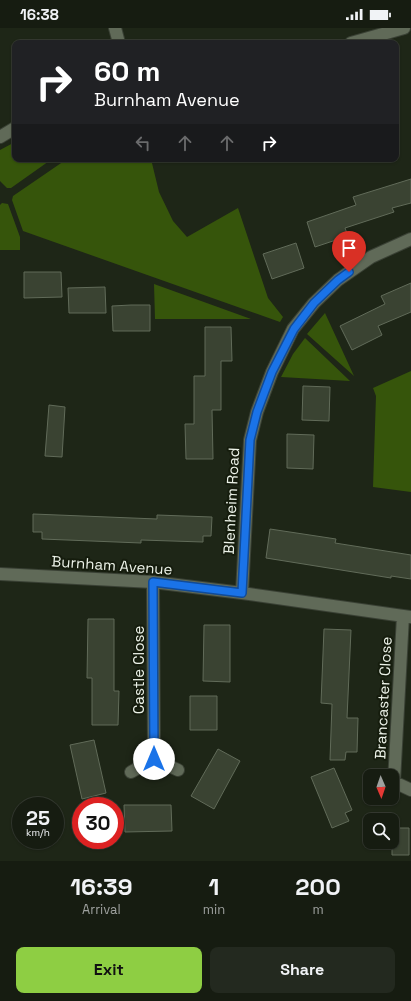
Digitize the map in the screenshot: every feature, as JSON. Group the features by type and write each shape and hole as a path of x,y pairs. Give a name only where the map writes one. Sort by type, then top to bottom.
{"street":[{"path":"115,28 117,40"},
{"path":"362,40 404,28"},
{"path":"0,136 12,130"},
{"name":"Blenheim Road","path":"242,593 250,440 257,412 272,372 294,329 314,303 338,280 371,257 411,239"},
{"name":"Burnham Avenue","path":"0,574 153,582 407,616"},
{"name":"Castle Close","path":"153,582 154,759"},
{"name":"Brancaster Close","path":"394,769 407,616"},
{"path":"132,772 154,759 178,770"},
{"name":"Brancaster Close","path":"399,785 411,790"}],"green space":[{"path":"12,144 12,162 48,162 11,188 7,188 0,181 0,150"},
{"path":"63,162 152,162 159,192 173,221 187,237 238,208 268,298 283,317 280,322 23,231 12,200 13,196"},
{"path":"2,203 8,204 20,237 20,250 0,250 0,205"},
{"path":"154,284 251,319 155,319"},
{"path":"325,313 354,376 307,334"},
{"path":"305,338 350,381 281,377 293,354"},
{"path":"411,371 411,492 373,487 376,396 373,388"}],"building":[{"path":"411,179 411,203 392,208 394,212 345,228 348,236 315,247 307,222 356,205 353,197"},
{"path":"296,243 304,268 272,279 263,254"},
{"path":"24,272 61,272 62,297 24,298"},
{"path":"411,283 411,312 378,326 382,335 352,350 340,326 385,304 381,296"},
{"path":"105,287 106,313 69,313 68,288"},
{"path":"150,305 150,331 113,331 112,306"},
{"path":"205,327 231,327 232,361 221,361 221,410 212,410 213,459 186,459 185,424 194,424 194,376 205,376"},
{"path":"303,386 330,387 329,421 302,420"},
{"path":"49,405 65,407 62,457 45,456"},
{"path":"287,434 314,435 313,469 287,468"},
{"path":"33,514 157,519 157,515 212,517 211,536 203,536 203,542 141,540 141,543 42,539 42,532 33,532"},
{"path":"270,529 336,539 335,543 411,555 411,579 391,576 391,578 266,558"},
{"path":"88,619 114,619 114,691 119,691 118,725 92,725 92,678 87,678"},
{"path":"204,625 230,625 230,682 203,681"},
{"path":"324,629 351,630 347,718 358,718 357,752 346,752 345,760 330,760 332,704 321,703"},
{"path":"190,696 217,696 217,730 190,730"},
{"path":"94,740 106,793 90,797 82,797 70,745"},
{"path":"218,749 240,761 214,809 191,796"},
{"path":"334,768 352,810 345,813 349,821 332,828 311,777"},
{"path":"124,805 171,805 172,831 125,832"},
{"path":"399,828 409,828 409,855 392,855 392,849 399,849"}],"route":[{"path":"154,759 153,582 242,593 250,440 257,412 272,372 294,329 314,303 338,280 349,272"}]}
